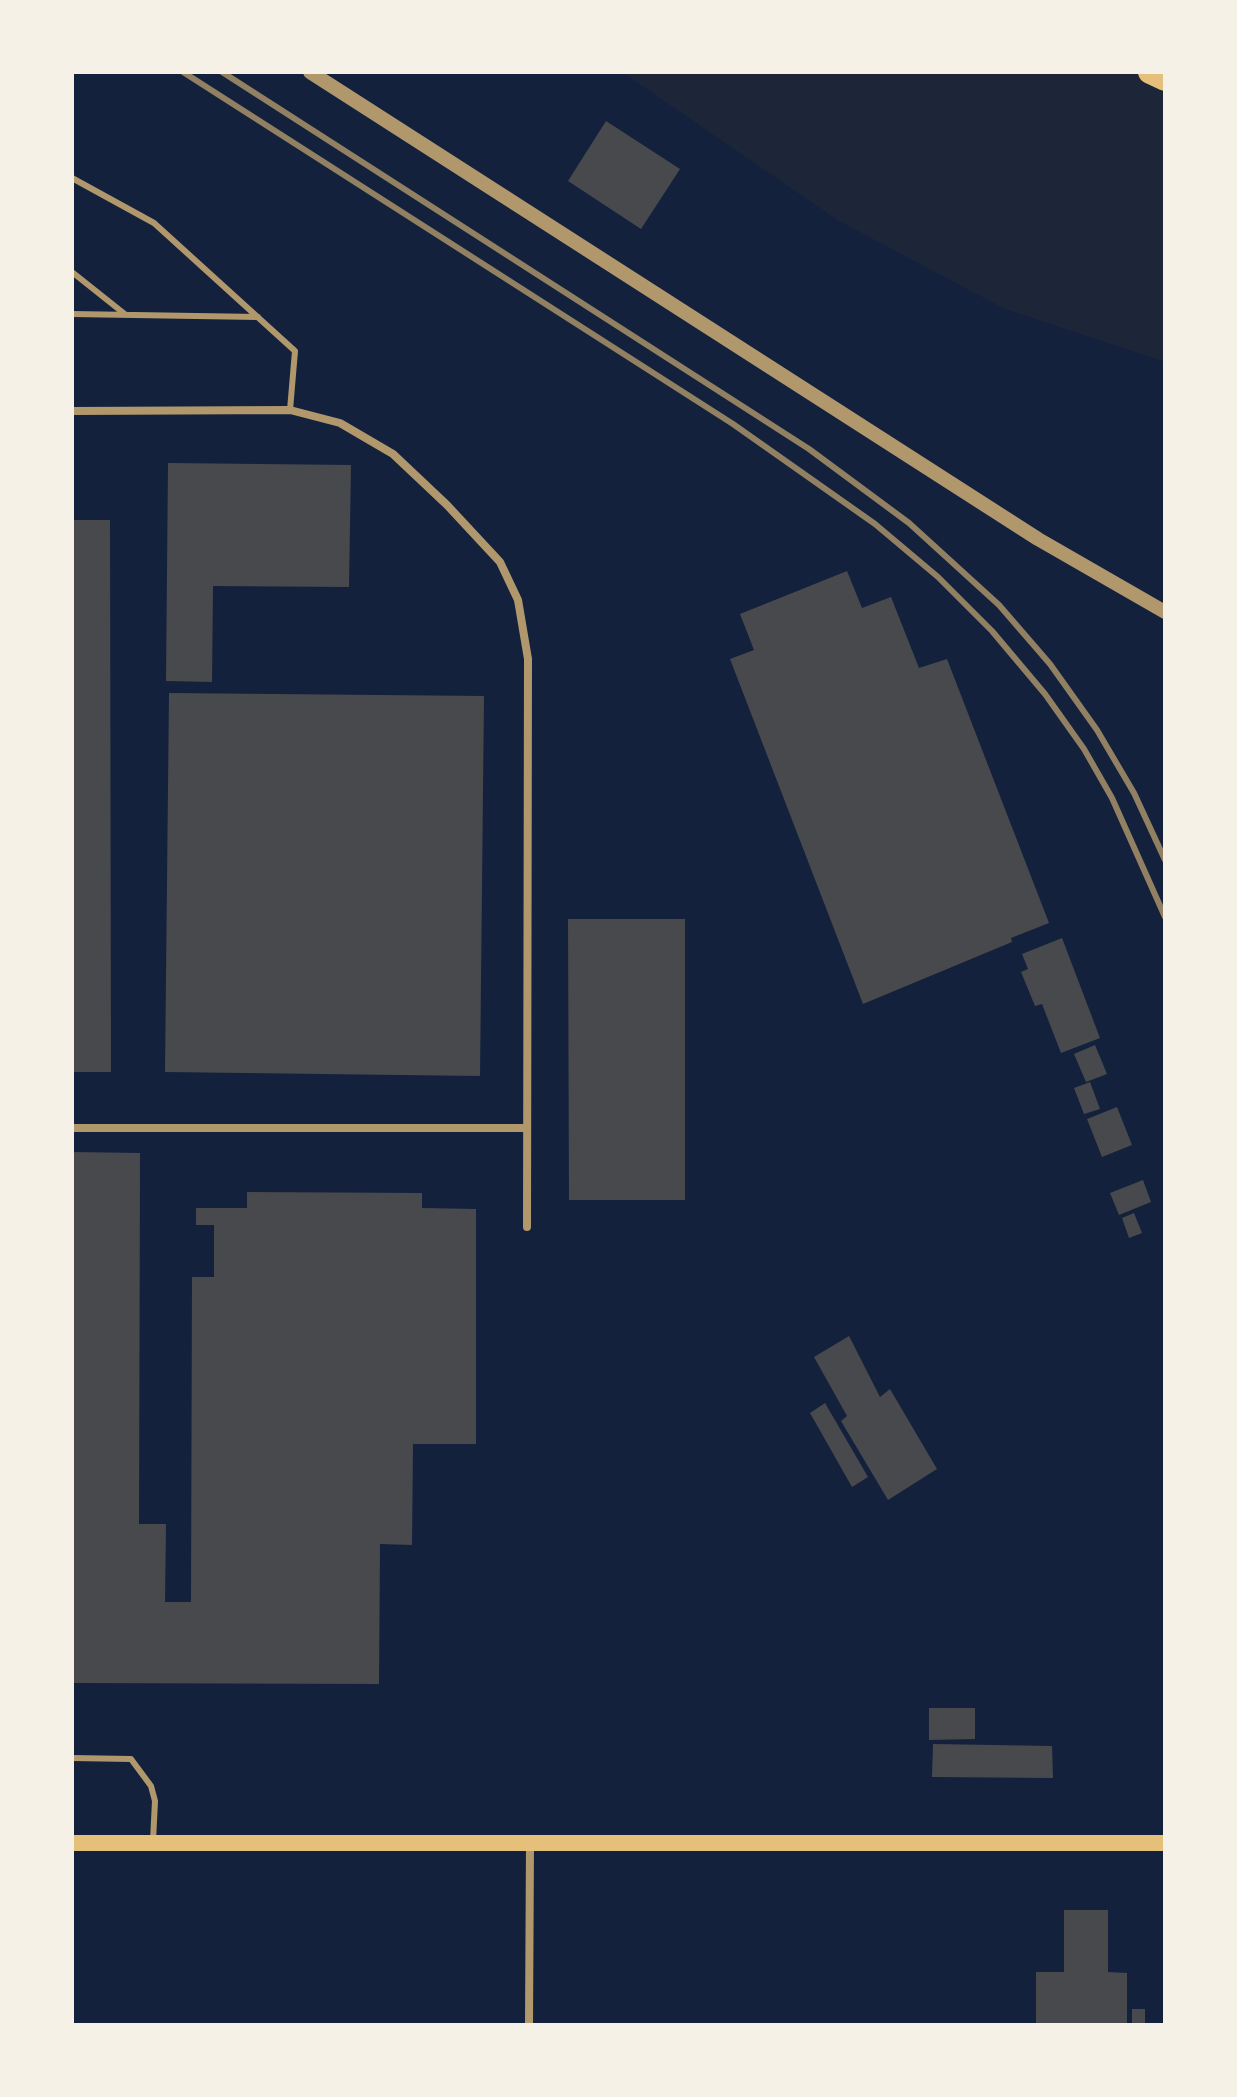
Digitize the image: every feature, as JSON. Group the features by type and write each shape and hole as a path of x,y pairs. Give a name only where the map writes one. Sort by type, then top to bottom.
{"highway":[{"path":"1150,72 1165,79"}],"main road":[{"path":"72,1843 1165,1843"}],"street":[{"path":"310,72 1025,531 1165,612"},
{"path":"72,411 290,410 340,423 393,454 447,505 500,562 518,600 528,659 527,1227"},
{"path":"72,1128 526,1128"},
{"path":"529,2025 530,1843"}],"lane":[{"path":"72,178 154,223 295,351 290,410"},
{"path":"72,272 126,315"},
{"path":"72,314 258,317"},
{"path":"72,1758 131,1759 151,1786 155,1801 153,1843"}],"shaded area":[{"path":"622,72 1165,72 1165,362 1005,309 839,221"}],"building":[{"path":"606,121 680,169 641,229 568,181"},
{"path":"168,463 351,465 349,587 213,586 212,682 166,681"},
{"path":"72,520 110,520 111,1072 72,1072"},
{"path":"847,571 862,608 891,597 919,668 947,659 1049,923 1011,938 1012,942 863,1004 730,659 754,650 740,614"},
{"path":"169,693 484,696 480,1076 165,1072"},
{"path":"568,919 685,919 685,1200 569,1200"},
{"path":"1062,938 1100,1038 1061,1053 1042,1004 1035,1006 1021,972 1028,969 1022,954"},
{"path":"1095,1045 1107,1074 1086,1082 1074,1054"},
{"path":"1090,1082 1100,1109 1084,1114 1074,1088"},
{"path":"1117,1107 1132,1145 1102,1157 1087,1119"},
{"path":"72,1152 140,1153 139,1524 166,1524 165,1602 191,1602 192,1277 214,1277 214,1225 196,1225 196,1208 247,1208 247,1192 422,1193 422,1208 476,1209 476,1444 413,1444 412,1545 380,1544 379,1684 72,1683"},
{"path":"1143,1180 1151,1202 1119,1215 1110,1193"},
{"path":"1134,1213 1142,1233 1129,1238 1122,1218"},
{"path":"849,1336 880,1397 890,1389 937,1469 888,1500 841,1421 847,1416 814,1357"},
{"path":"825,1403 868,1477 852,1487 810,1413"},
{"path":"929,1708 975,1708 975,1739 929,1740"},
{"path":"933,1744 1052,1746 1053,1778 932,1777"},
{"path":"1064,1910 1108,1910 1108,1972 1127,1973 1127,2025 1036,2025 1036,1972 1064,1972"},
{"path":"1132,2009 1145,2009 1145,2025 1132,2025"}],"railway":[{"path":"183,72 733,424 875,524 938,577 992,631 1045,694 1084,749 1112,798 1165,917"},
{"path":"222,72 809,449 909,523 999,605 1050,664 1097,730 1134,793 1165,860"}]}
